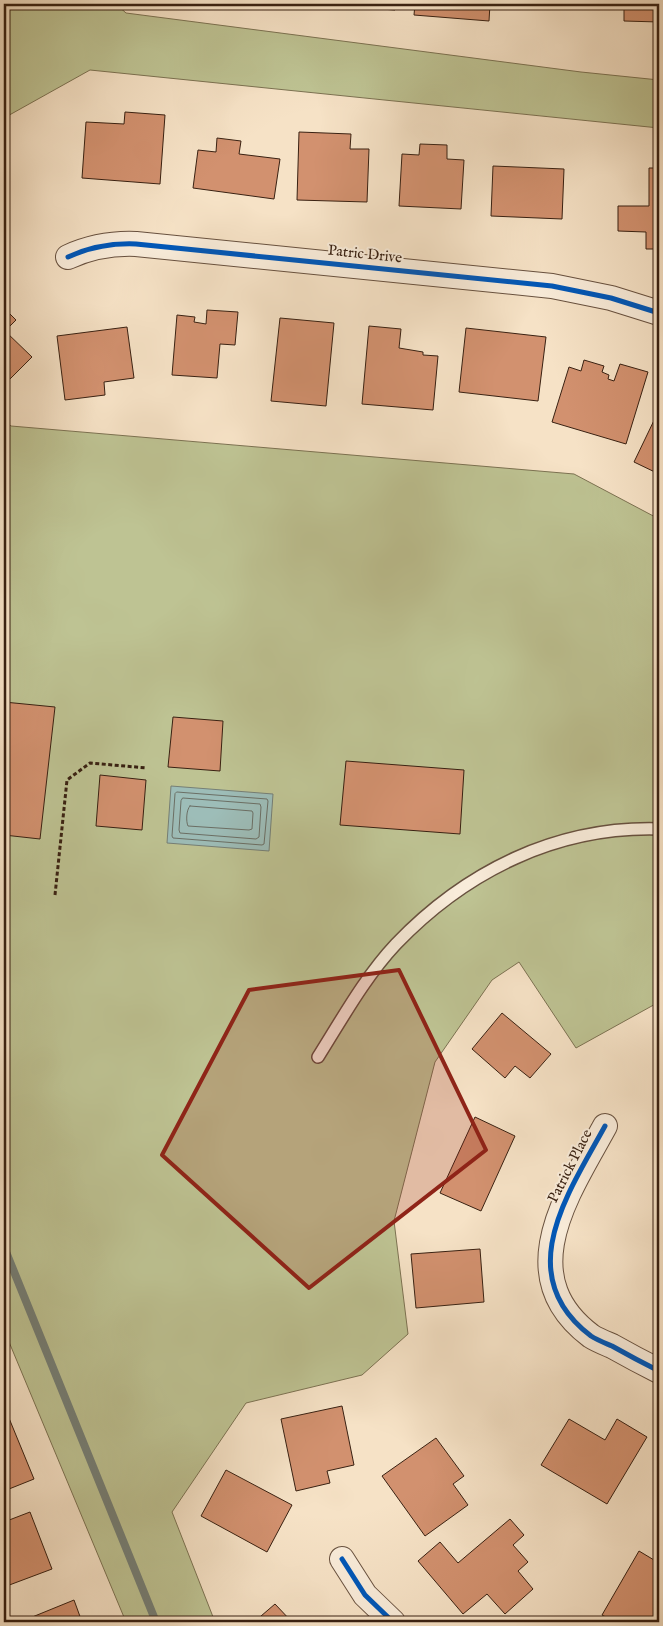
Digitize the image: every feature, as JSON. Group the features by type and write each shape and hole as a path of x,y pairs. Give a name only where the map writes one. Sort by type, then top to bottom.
{"street":[{"name":"Patric Drive","path":"68,257 105,245 136,244 552,286 611,298 659,313"},
{"name":"Patrick Place","path":"605,1126 568,1193 555,1225 550,1263 553,1283 559,1300 570,1316 592,1336 659,1371"},
{"path":"342,1559 366,1595 393,1622"}],"lane":[{"path":"318,1057 368,980 395,946 428,913 464,886 504,864 564,840 604,831 632,828 659,829"}],"path":[{"path":"56,895 67,780 90,763 147,768"}],"highlighted area":[{"path":"399,970 486,1150 309,1288 162,1155 249,990"}],"green space":[{"path":"4,4 116,4 126,13 581,72 659,80 659,128 90,70 4,118"},
{"path":"4,420 11,426 574,474 659,519 659,1002 576,1048 519,962 492,980 435,1062 394,1221 408,1334 362,1375 246,1403 172,1512 215,1622 126,1622 4,1330"}],"water":[{"path":"171,786 273,794 269,851 167,843"}],"building":[{"path":"311,4 395,4 395,10"},
{"path":"415,4 490,4 489,21 414,15"},
{"path":"624,4 659,4 659,22 624,21"},
{"path":"125,112 165,115 160,184 82,178 86,122 124,124"},
{"path":"299,132 351,134 350,149 369,149 367,202 297,200"},
{"path":"217,138 241,141 239,154 280,159 274,199 193,188 198,150 216,152"},
{"path":"420,144 447,145 447,159 464,160 461,209 399,206 402,154 419,155"},
{"path":"493,166 564,169 562,219 491,216"},
{"path":"649,168 659,168 659,249 646,249 646,232 618,231 618,206 649,206"},
{"path":"4,308 16,320 5,331 32,357 4,385"},
{"path":"207,310 238,312 235,345 220,344 217,378 172,375 177,315 195,317 194,322 206,324"},
{"path":"280,318 334,323 326,406 271,401"},
{"path":"369,326 401,329 399,348 423,352 423,355 438,356 433,410 362,404"},
{"path":"127,327 134,378 104,382 105,395 65,400 57,336"},
{"path":"466,328 546,337 538,401 459,392"},
{"path":"584,360 604,366 602,372 609,375 608,379 614,381 620,364 648,372 626,444 552,422 569,367 581,371"},
{"path":"659,410 659,474 634,462"},
{"path":"4,702 55,707 40,839 4,835"},
{"path":"173,717 223,721 220,771 168,767"},
{"path":"346,761 464,770 460,834 340,825"},
{"path":"100,775 146,780 142,830 96,826"},
{"path":"502,1013 551,1054 530,1078 515,1066 505,1078 472,1049"},
{"path":"475,1117 515,1136 481,1211 440,1193"},
{"path":"480,1249 484,1302 416,1308 411,1254"},
{"path":"4,1406 34,1479 4,1491"},
{"path":"342,1406 354,1465 327,1471 330,1483 296,1491 281,1419"},
{"path":"569,1419 605,1440 617,1419 647,1437 607,1504 541,1465"},
{"path":"436,1438 464,1476 453,1484 468,1505 425,1536 382,1476"},
{"path":"226,1470 292,1505 267,1552 201,1516"},
{"path":"30,1512 52,1569 4,1587 4,1522"},
{"path":"510,1519 524,1535 513,1545 528,1562 518,1571 533,1589 505,1614 487,1594 463,1614 418,1561 440,1542 458,1563"},
{"path":"639,1551 659,1563 659,1622 615,1622 602,1615"},
{"path":"74,1600 82,1622 20,1622"},
{"path":"275,1604 292,1622 254,1622"}],"waterway":[{"path":"4,1247 156,1622"}],"cycle path":[{"path":"68,257 101,246 136,244 552,286 611,298 659,313"},
{"path":"605,1126 563,1205 554,1233 550,1260 554,1287 567,1312 591,1336 659,1371"},
{"path":"342,1559 365,1595 393,1622"}]}
